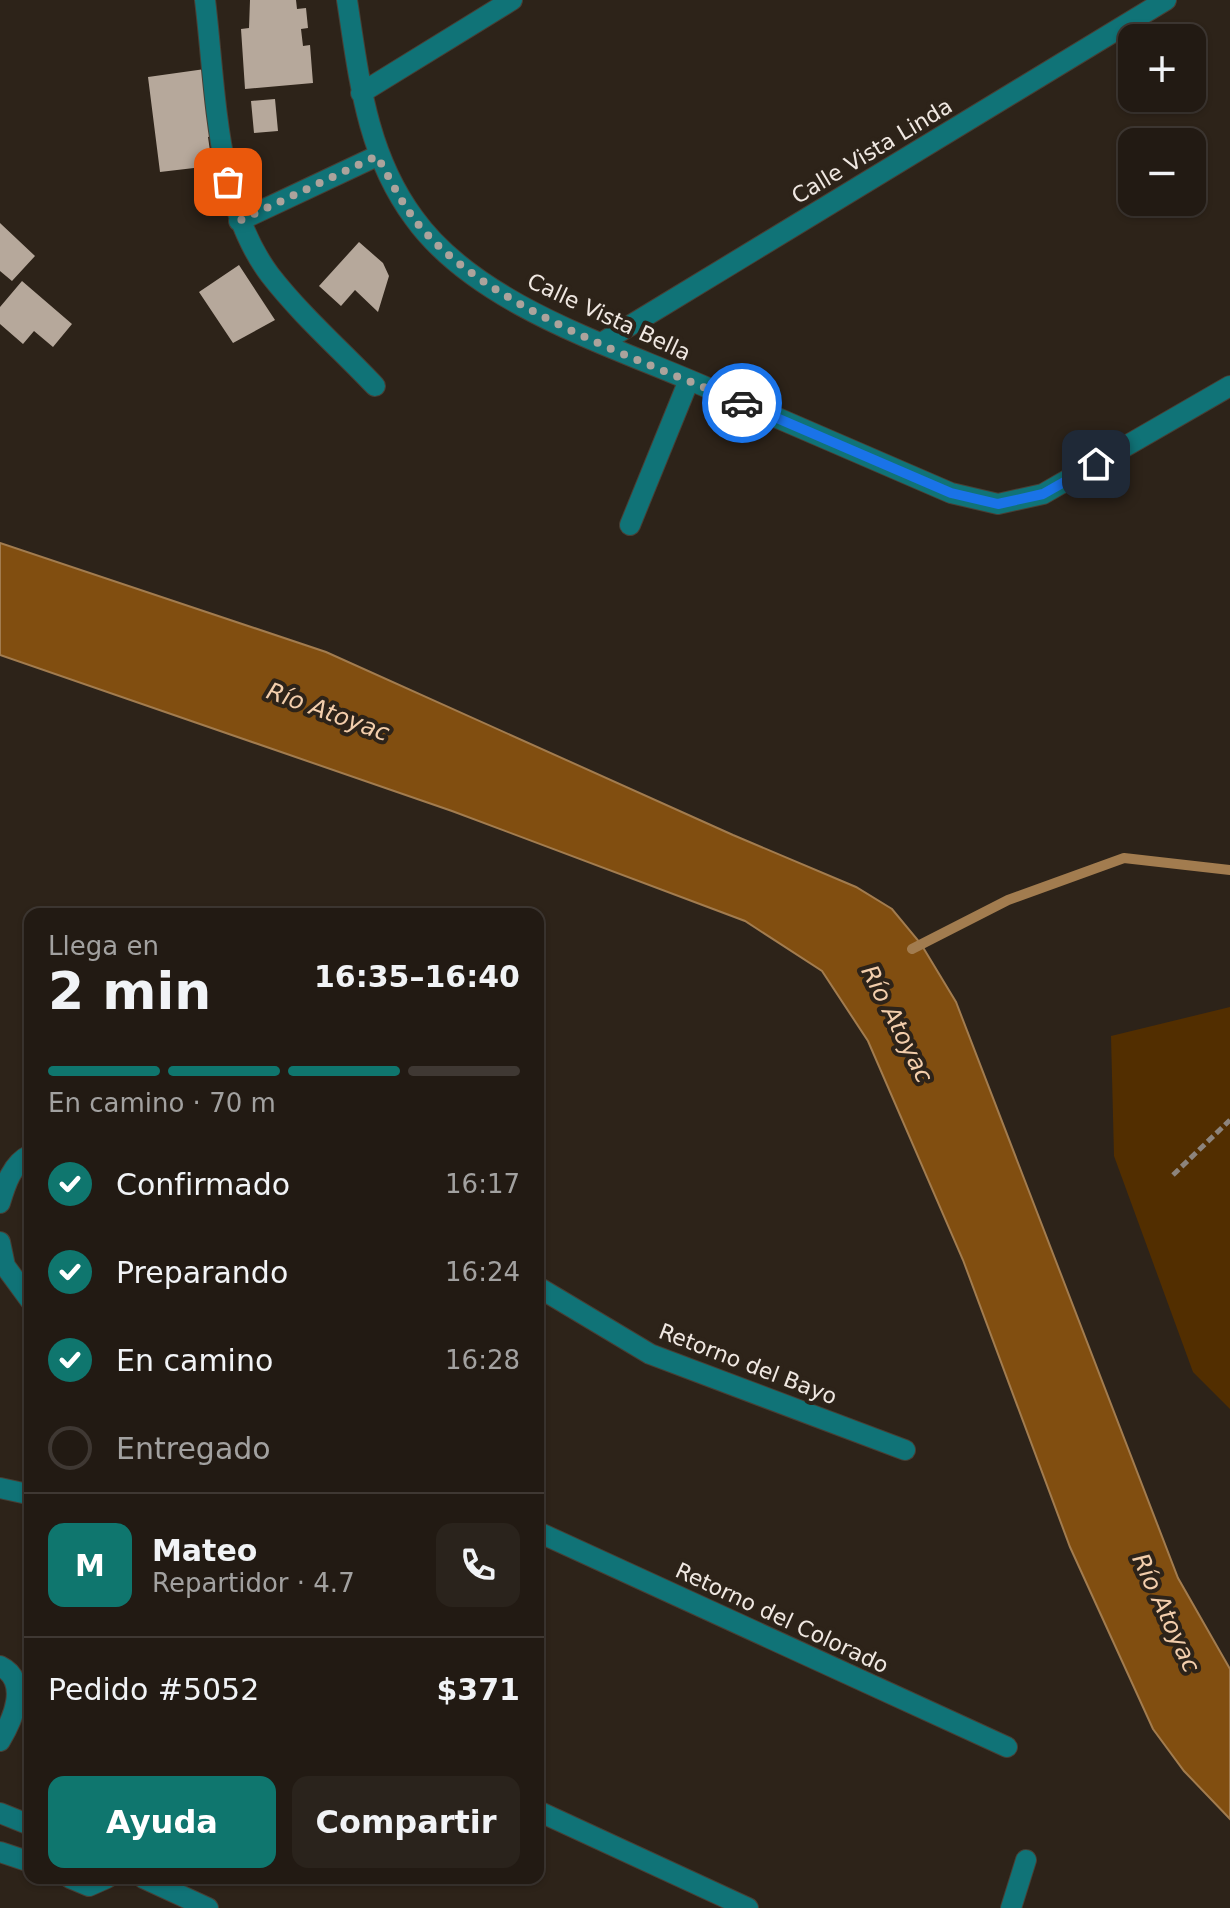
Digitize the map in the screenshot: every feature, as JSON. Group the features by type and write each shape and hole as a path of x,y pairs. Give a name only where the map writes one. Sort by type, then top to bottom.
{"street":[{"path":"205,0 228,182 239,221 270,275 375,386"},
{"name":"Calle Vista Bella","path":"347,0 361,93 377,156 414,219 463,268 523,306 689,380 951,493 998,504 1043,494 1230,386"},
{"path":"361,93 512,0"},
{"name":"Calle Vista Linda","path":"603,342 1166,0"},
{"path":"239,221 377,156"},
{"path":"630,525 689,380"},
{"path":"0,1203 6,1181 24,1158"},
{"path":"0,1242 5,1266 24,1292"},
{"name":"Retorno del Bayo","path":"544,1291 650,1354 905,1450"},
{"path":"0,1488 23,1493"},
{"name":"Retorno del Colorado","path":"544,1535 1007,1747"},
{"path":"0,1741 15,1717 7,1673"},
{"path":"0,1813 24,1823"},
{"path":"544,1814 748,1908"},
{"path":"0,1852 24,1860"},
{"path":"1011,1908 1026,1860"},
{"path":"156,1884 208,1908"}],"path":[{"path":"1173,1175 1230,1120"}],"shaded area":[{"path":"1230,1007 1230,1409 1193,1372 1114,1156 1111,1036"}],"water":[{"name":"Río Atoyac","path":"0,543 326,652 856,887 892,909 921,944 956,1002 1178,1578 1230,1669 1230,1819 1184,1771 1153,1729 1070,1547 963,1260 868,1041 822,971 745,921 452,811 0,655"}],"building":[{"path":"250,0 296,0 297,9 306,8 308,28 301,29 303,46 310,45 313,83 245,89 241,29 249,28"},
{"path":"205,69 213,136 208,137 211,158 203,159 194,168 160,172 148,77"},
{"path":"275,99 278,131 254,133 251,101"},
{"path":"0,223 35,256 12,281 0,271"},
{"path":"359,242 383,263 389,276 378,312 355,290 341,306 319,286"},
{"path":"239,265 275,320 233,343 199,292"},
{"path":"22,281 72,324 53,347 34,331 23,344 0,324 0,307"}],"waterway":[{"path":"912,949 1008,900 1124,858 1230,870"}],"way so far":[{"path":"228,182 239,221 377,156 414,219 463,268 523,306 742,403"}],"route":[{"path":"742,403 951,493 998,504 1043,494 1096,464"}]}
